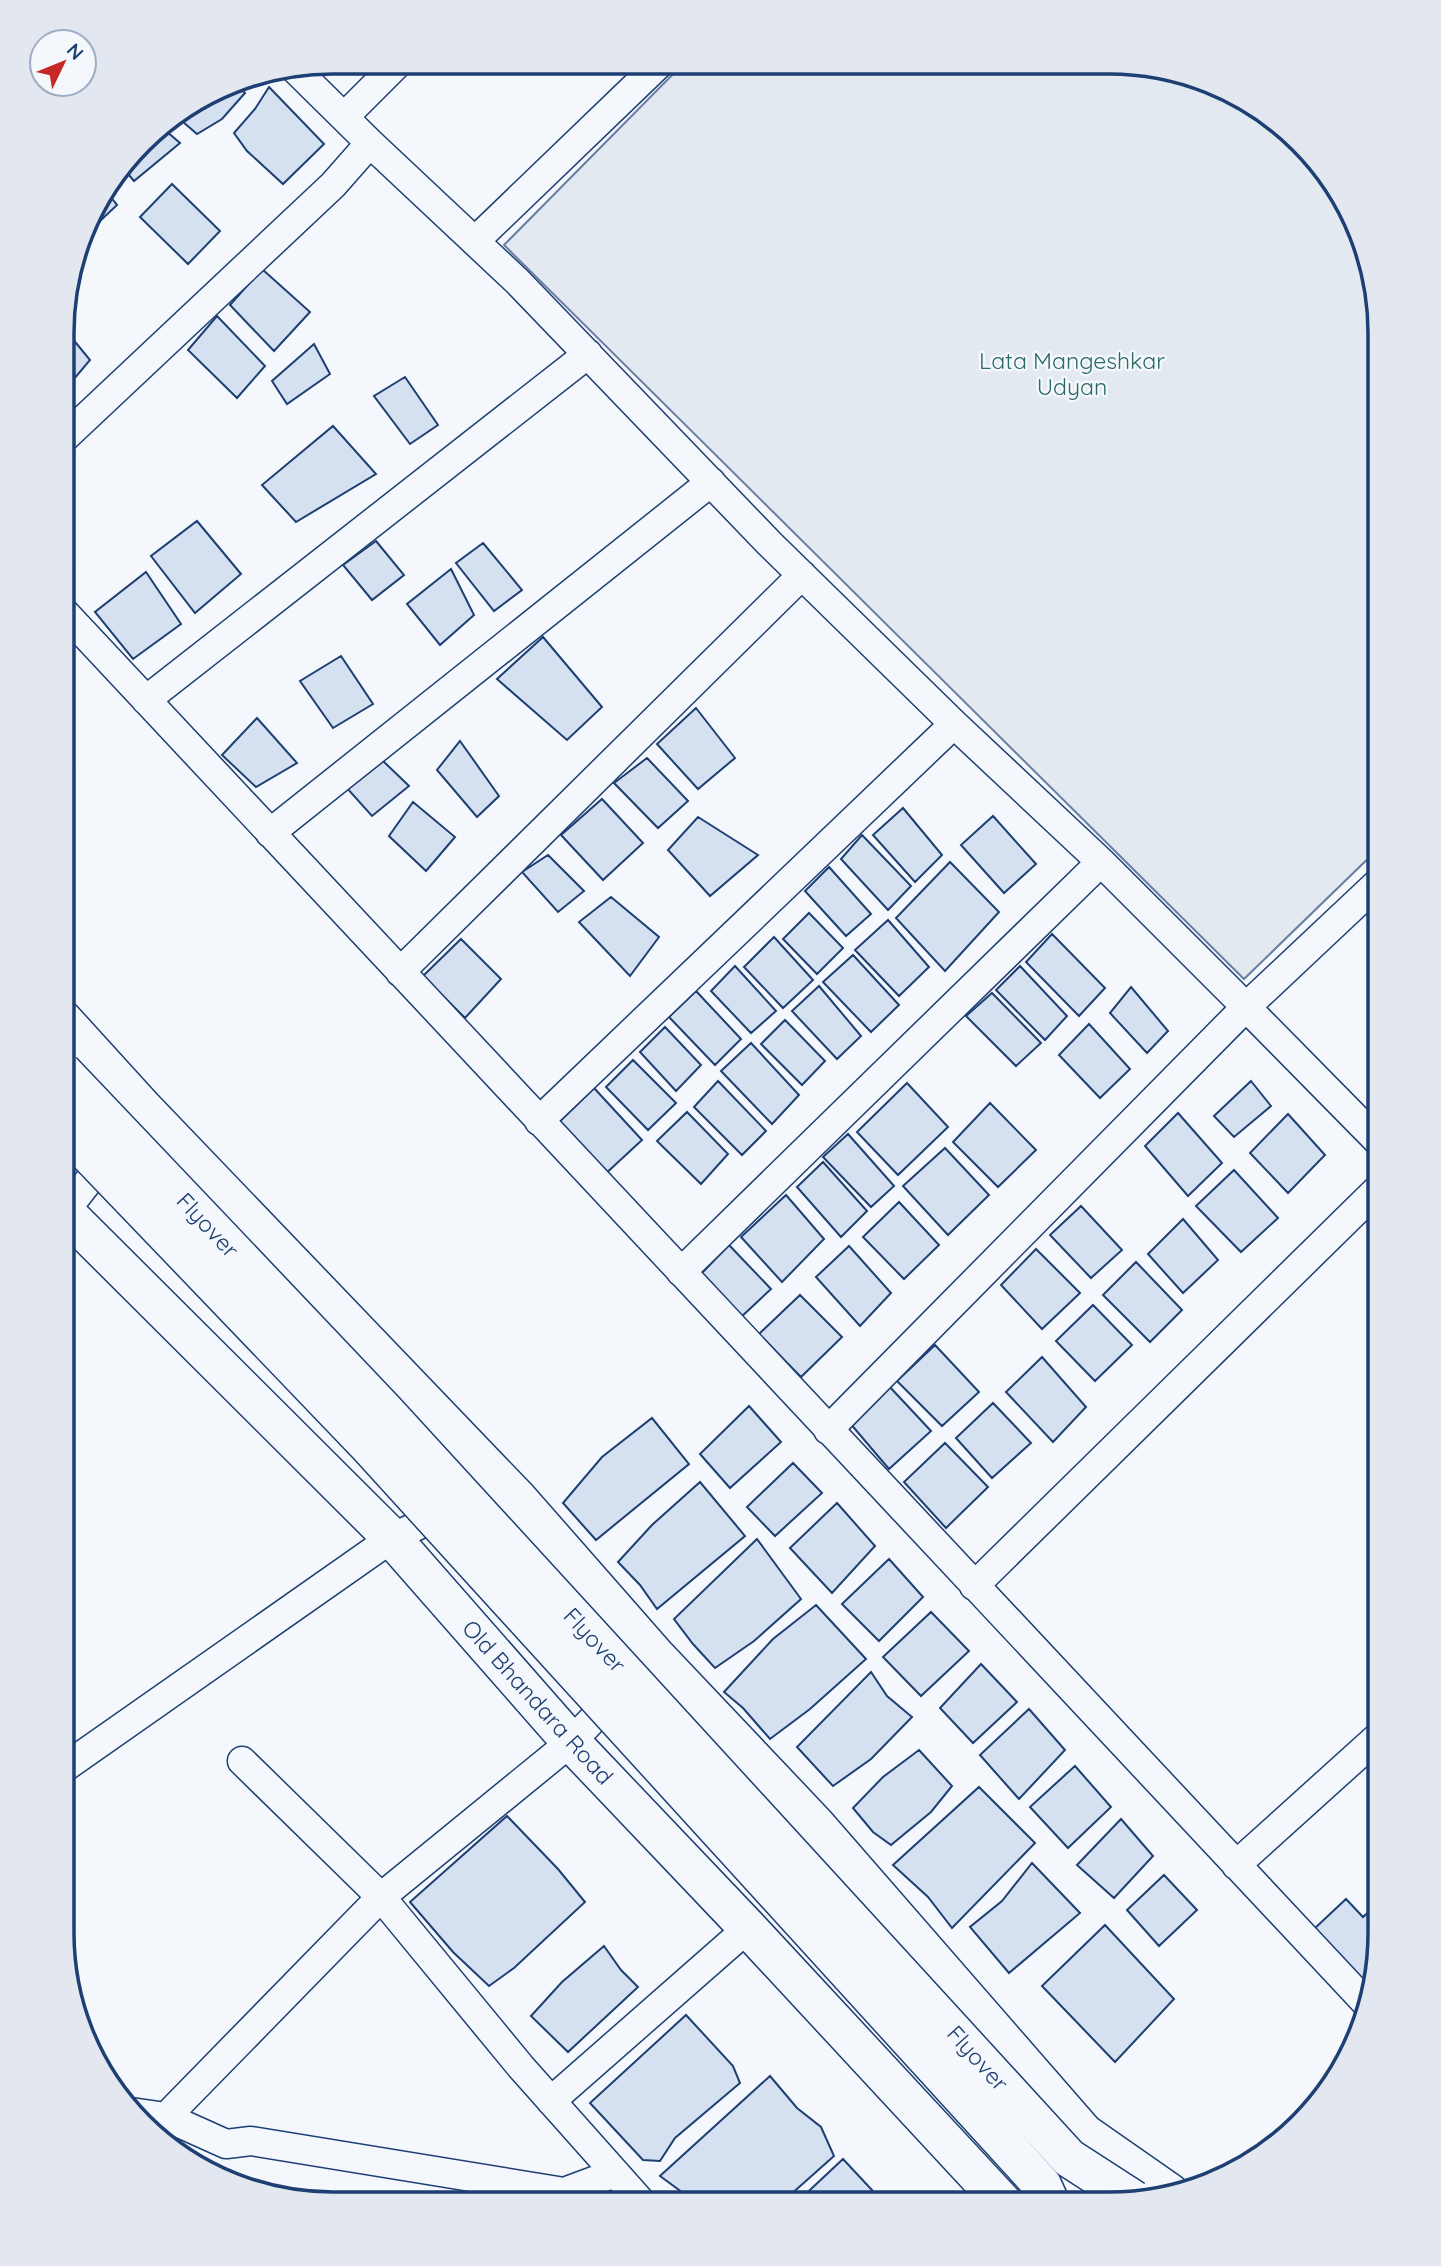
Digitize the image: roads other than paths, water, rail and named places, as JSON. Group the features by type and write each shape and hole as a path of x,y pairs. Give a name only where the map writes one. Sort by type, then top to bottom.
{"main road":[{"path":"74,1033 519,1500 655,1655 816,1824 1084,2133 1162,2187"},
{"name":"Flyover","path":"74,1084 385,1411 1069,2158 1122,2192"},
{"name":"Flyover","path":"74,1139 367,1444 1042,2185 1045,2192"},
{"name":"Old Bhandara Road","path":"74,1223 393,1538 570,1742 748,1928 993,2192"}],"street":[{"path":"344,117 387,74"},
{"path":"475,240 648,74"},
{"path":"302,76 517,281 802,575 954,724 1101,862 1368,1130"},
{"path":"74,429 333,186 370,143"},
{"path":"146,700 588,354"},
{"path":"270,833 711,482"},
{"path":"400,972 802,575"},
{"path":"74,623 1360,1997"},
{"path":"539,1121 954,724"},
{"path":"681,1272 1101,862"},
{"path":"828,1430 1246,1007 1368,892"},
{"path":"74,1198 144,1109"},
{"path":"974,1586 1368,1199"},
{"path":"74,1761 393,1538 431,1519 478,1459"},
{"path":"166,2117 381,1897 570,1742 655,1655"},
{"path":"1236,1865 1368,1746"},
{"path":"242,1761 381,1897 551,2101 632,2192"},
{"path":"551,2101 748,1928"},
{"path":"147,2114 166,2117 226,2144 251,2141 564,2192 615,2173"}],"park label":[{"name":"Lata Mangeshkar Udyan","path":"1072,373"}]}
